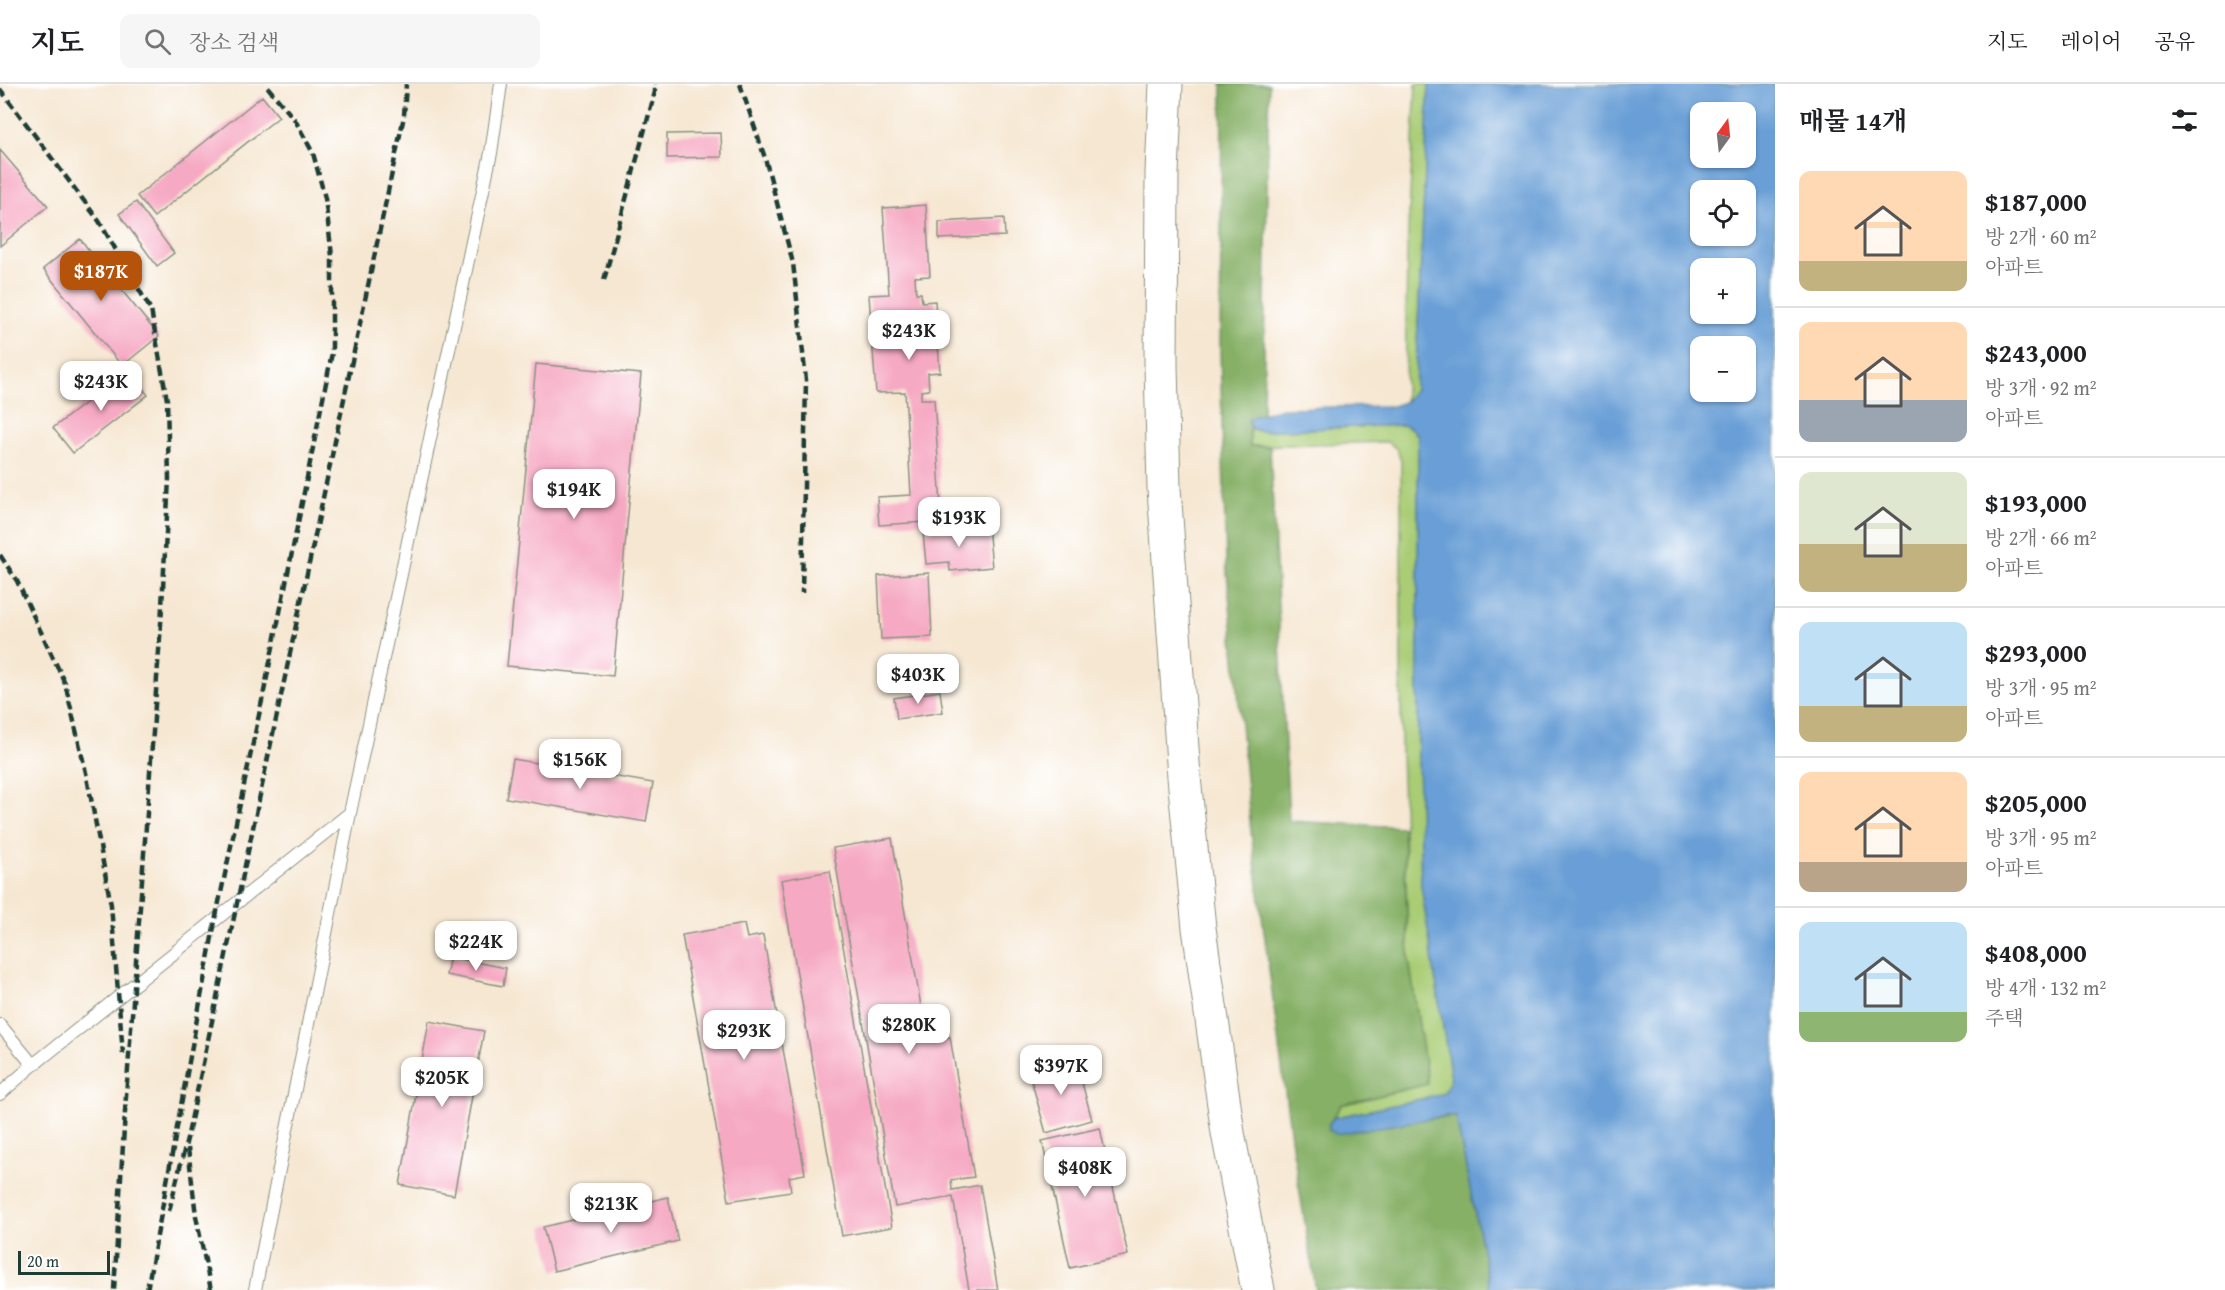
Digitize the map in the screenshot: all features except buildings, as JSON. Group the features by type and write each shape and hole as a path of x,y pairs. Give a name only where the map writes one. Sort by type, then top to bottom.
{"highway":[{"path":"1166,84 1162,207 1161,365 1164,488 1183,766 1199,928 1226,1122 1258,1290"}],"lane":[{"path":"255,1290 350,813 491,153 501,84"},
{"path":"0,1094 33,1065 350,813"},
{"path":"0,1025 33,1065"}],"green space":[{"path":"1222,84 1269,84 1263,414 1249,419 1250,446 1270,447 1289,821 1403,827 1409,960 1428,1084 1341,1105 1329,1124 1456,1117 1490,1290 1316,1290 1292,1145 1251,832 1226,562 1220,351"},
{"path":"1416,84 1429,84 1415,390 1405,402 1407,250"},
{"path":"1404,425 1418,436 1418,753 1421,885 1451,1078 1445,1092 1440,1095 1333,1118 1341,1105 1428,1084 1409,960 1401,753 1401,460 1397,449 1387,442 1250,446 1250,428 1259,431"}],"water":[{"path":"1429,84 1775,84 1775,1290 1490,1290 1456,1117 1447,1116 1336,1134 1329,1130 1329,1124 1333,1118 1440,1095 1445,1092 1451,1078 1421,885 1418,753 1418,436 1404,425 1259,431 1250,428 1249,418 1282,408 1393,406 1405,402 1415,390"}],"railway":[{"path":"147,1290 215,921 332,353 332,256 325,198 313,153 295,120 265,84"},
{"path":"169,1211 187,1139 404,116 406,84"},
{"path":"604,280 655,92 655,84"},
{"path":"740,84 765,158 793,263 806,380 802,593"},
{"path":"0,89 99,221 151,310 167,400 169,479 161,624 114,1290"},
{"path":"0,555 17,581 65,683 87,777 111,905 123,1054"},
{"path":"188,1148 196,1216 211,1290"}]}
